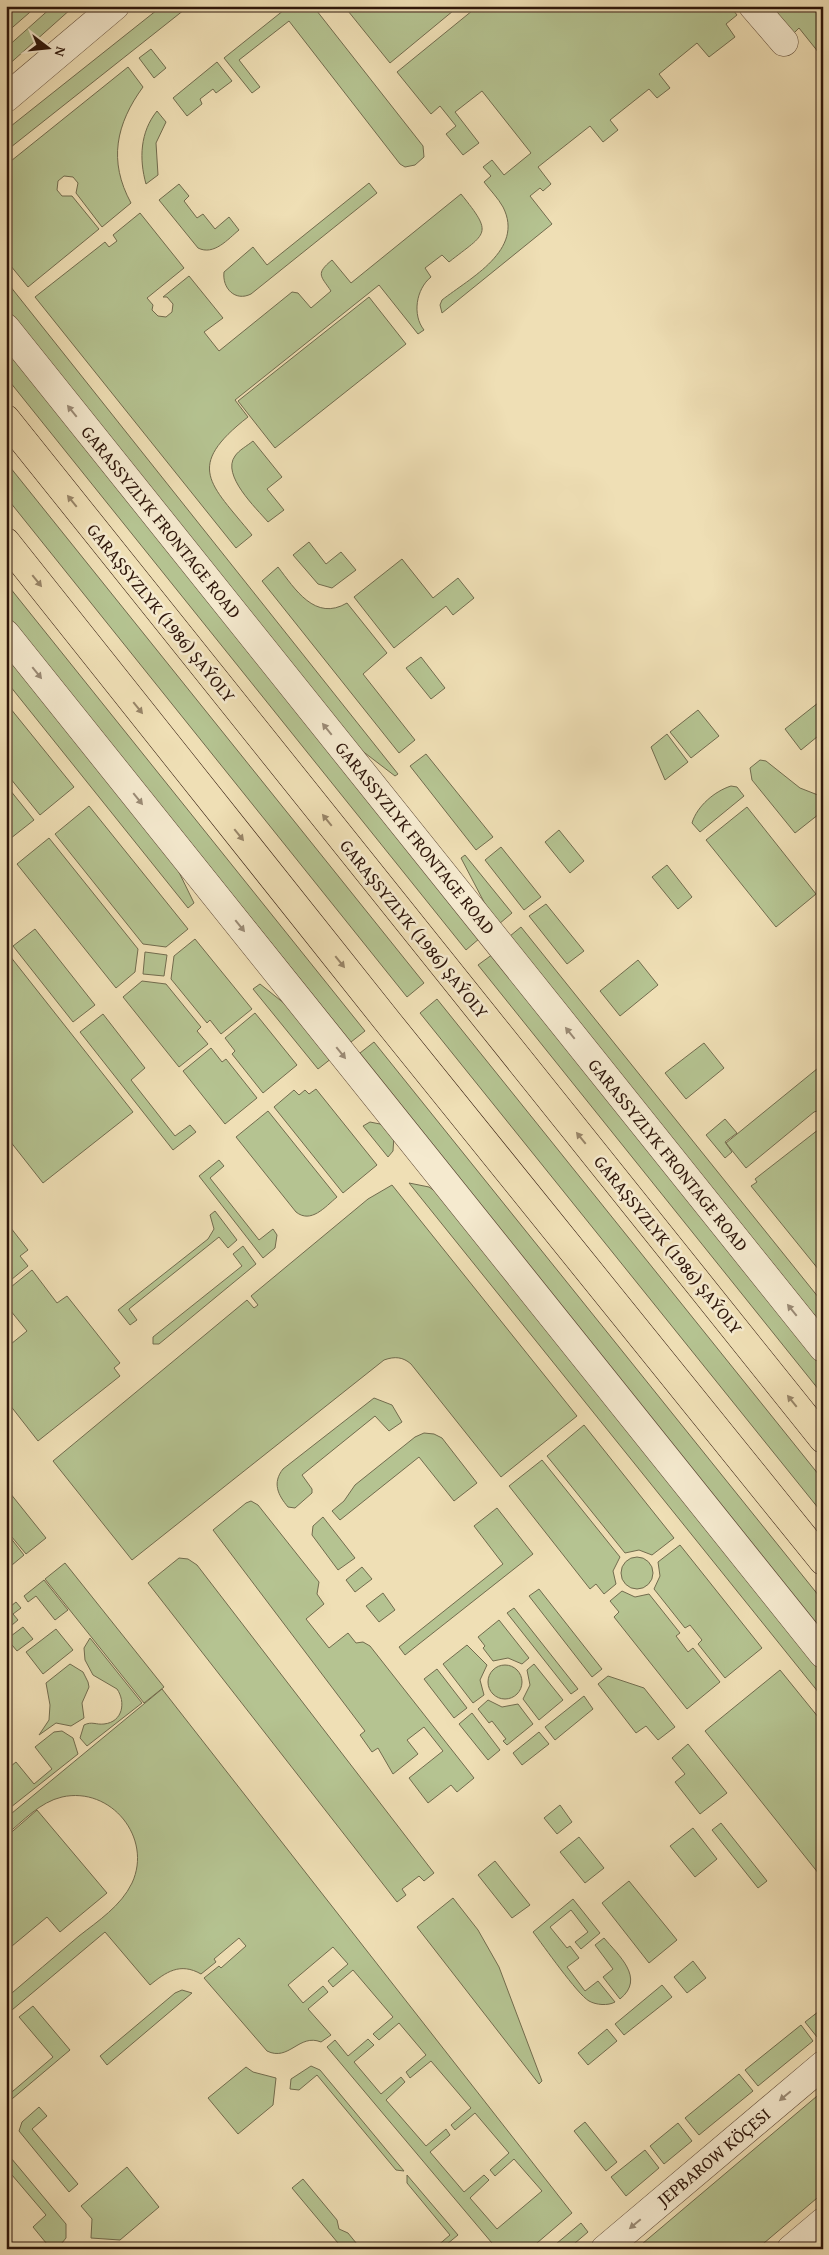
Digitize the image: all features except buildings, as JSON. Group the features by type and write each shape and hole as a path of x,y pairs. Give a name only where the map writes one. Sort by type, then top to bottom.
{"main road":[{"name":"GARAŞSYZLYK (1986) ŞAÝOLY","path":"6,419 823,1439"},
{"path":"6,542 376,1007 823,1561"}],"street":[{"path":"6,98 115,6"},
{"path":"753,6 784,42"},
{"name":"GARASSYZLYK FRONTAGE ROAD","path":"6,328 823,1348"},
{"path":"6,634 823,1654"},
{"name":"JEPBAROW KÖÇESI","path":"605,2249 823,2065"},
{"path":"791,2249 823,2222"}],"green space":[{"path":"6,6 37,6 6,33"},
{"path":"53,6 72,8 6,67 6,48"},
{"path":"162,6 189,6 6,151 6,130"},
{"path":"289,6 313,6 423,146 424,157 415,165 405,167 400,164 289,21 239,60 260,87 252,93 224,58"},
{"path":"344,6 459,6 390,63"},
{"path":"478,6 730,6 737,15 726,24 735,37 709,57 697,43 659,74 670,88 657,98 649,89 610,120 618,130 603,142 590,126 538,167 551,184 543,191 540,188 530,196 552,224 442,313 440,305 442,300 491,261 501,250 507,237 508,222 503,207 484,182 491,176 483,167 492,160 504,175 531,153 482,91 455,112 479,143 463,155 446,134 456,126 440,106 431,114 397,72"},
{"path":"770,6 823,6 823,58 799,28 794,33"},
{"path":"151,49 166,68 154,78 139,58"},
{"path":"217,62 232,81 216,93 213,89 200,99 202,104 187,116 173,98"},
{"path":"128,67 143,87 126,115 118,143 119,172 131,203 102,227 76,193 78,183 73,177 64,176 58,181 57,190 62,196 72,196 99,229 28,287 6,260 6,165"},
{"path":"157,111 166,122 156,143 158,175 146,184 142,165 144,137 151,119"},
{"path":"369,183 377,193 251,294 245,296 235,295 227,288 224,272 253,247 267,265"},
{"path":"179,184 189,196 184,201 197,218 203,214 215,229 229,217 239,230 215,248 204,250 198,248 159,200"},
{"path":"461,194 472,207 482,226 482,232 472,244 449,262 442,255 425,268 431,277 422,288 417,302 418,317 424,330 418,334 379,285 235,400 248,417 228,434 216,449 210,463 210,475 215,488 252,535 236,548 35,297 105,242 109,247 117,241 113,235 140,213 184,268 147,298 153,305 152,310 158,316 166,317 172,312 173,304 167,297 163,297 189,276 223,318 204,332 219,351 292,292 298,293 311,308 331,291 321,275 323,269 332,260 351,283"},
{"path":"6,281 398,774 395,776 361,750 348,736 6,307"},
{"path":"369,297 406,344 275,448 238,401"},
{"path":"6,347 480,938 466,950 6,377"},
{"path":"253,441 282,477 267,489 284,510 268,522 242,491 236,482 233,472 232,464 235,456"},
{"path":"6,462 424,983 407,997 6,497"},
{"path":"309,542 326,564 341,552 356,570 332,588 318,584 293,555"},
{"path":"402,559 433,598 458,578 474,598 453,615 446,606 394,648 354,597"},
{"path":"278,567 291,585 316,606 336,608 347,603 387,653 363,674 415,740 399,753 262,581"},
{"path":"6,583 365,1031 351,1042 6,613"},
{"path":"6,652 173,860 194,903 188,908 6,681"},
{"path":"421,657 445,688 431,699 406,668"},
{"path":"823,699 823,732 801,750 785,729"},
{"path":"6,703 74,787 40,815 6,773"},
{"path":"698,710 719,736 691,758 670,732"},
{"path":"667,734 688,762 665,780 651,747"},
{"path":"426,754 493,837 476,850 410,766"},
{"path":"760,760 766,761 800,788 823,797 823,819 819,814 795,833 752,780 750,768"},
{"path":"6,785 34,820 6,842"},
{"path":"731,786 737,787 744,796 700,832 692,823 702,805 713,795"},
{"path":"89,806 188,929 166,947 143,944 55,834"},
{"path":"747,807 816,894 776,927 706,840"},
{"path":"559,830 584,861 570,873 545,842"},
{"path":"49,838 138,949 135,972 116,988 17,864"},
{"path":"501,847 541,897 524,910 485,860"},
{"path":"465,855 512,913 499,924 484,902 461,858"},
{"path":"667,865 692,897 678,909 652,877"},
{"path":"546,904 584,951 567,964 529,916"},
{"path":"521,927 823,1303 823,1326 510,936"},
{"path":"35,929 95,1005 73,1022 13,946"},
{"path":"195,939 252,1009 221,1034 210,1020 207,1023 171,979 174,956"},
{"path":"6,951 133,1112 43,1183 6,1136"},
{"path":"145,952 167,955 164,976 143,974"},
{"path":"493,954 823,1364 823,1395 478,965"},
{"path":"638,960 658,985 620,1016 600,991"},
{"path":"142,981 166,984 201,1027 197,1031 208,1044 179,1067 123,997"},
{"path":"260,984 295,1012 332,1058 318,1069 253,989"},
{"path":"437,999 823,1480 823,1514 420,1013"},
{"path":"255,1013 297,1065 263,1093 232,1054 235,1051 225,1038"},
{"path":"103,1014 145,1068 131,1080 175,1136 190,1125 196,1132 173,1150 80,1032"},
{"path":"374,1042 823,1601 823,1631 360,1053"},
{"path":"704,1043 724,1068 686,1099 665,1073"},
{"path":"211,1048 222,1062 226,1059 257,1098 225,1124 183,1071"},
{"path":"823,1064 823,1109 814,1112 746,1168 726,1143"},
{"path":"316,1089 377,1165 343,1193 274,1107 294,1090 299,1095 305,1090 309,1094"},
{"path":"268,1111 337,1197 318,1213 307,1216 296,1212 236,1137"},
{"path":"725,1119 737,1133 725,1142 732,1152 725,1158 706,1135"},
{"path":"370,1122 385,1125 394,1136 393,1151 388,1157 363,1126"},
{"path":"823,1126 823,1275 751,1186 757,1182 755,1179"},
{"path":"219,1160 224,1166 210,1178 259,1240 273,1229 277,1235 275,1248 263,1258 199,1176"},
{"path":"409,1183 429,1187 445,1198 823,1670 823,1698"},
{"path":"392,1185 577,1416 501,1477 411,1364 399,1358 384,1360 132,1560 53,1461 247,1300 254,1308 258,1305 251,1296 368,1199"},
{"path":"9,1204 7,1223 28,1250 20,1256 28,1266 6,1284 6,1207"},
{"path":"215,1211 237,1240 228,1248 219,1237 129,1309 137,1320 130,1325 118,1310 208,1239 214,1229 210,1215"},
{"path":"243,1246 256,1264 159,1344 153,1344 153,1337 242,1266 233,1254"},
{"path":"32,1270 57,1303 67,1296 120,1363 114,1368 120,1376 38,1441 6,1400 6,1348 27,1331 6,1305 6,1291"},
{"path":"374,1398 392,1405 402,1422 389,1431 375,1416 302,1475 312,1489 312,1493 295,1508 288,1507 281,1498 277,1484 283,1469"},
{"path":"584,1425 674,1538 652,1555 639,1550 625,1553 547,1456"},
{"path":"424,1433 434,1434 442,1438 477,1483 454,1501 419,1457 340,1520 332,1511 344,1501 355,1485 415,1437"},
{"path":"542,1460 620,1557 613,1571 616,1584 604,1594 596,1584 590,1589 509,1486"},
{"path":"6,1488 46,1538 26,1554 6,1530"},
{"path":"251,1501 258,1505 319,1582 317,1594 324,1604 306,1619 329,1648 348,1633 356,1643 363,1642 370,1646 474,1778 457,1792 451,1785 428,1803 409,1778 443,1751 424,1727 407,1740 418,1754 393,1774 378,1748 372,1752 360,1735 365,1731 213,1530"},
{"path":"497,1508 533,1554 405,1655 399,1647 503,1564 474,1526"},
{"path":"323,1517 355,1558 338,1570 312,1535 313,1526"},
{"path":"6,1532 24,1555 6,1570"},
{"path":"680,1545 762,1648 725,1678 698,1644 702,1640 690,1625 685,1628 654,1589 660,1576 658,1562"},
{"path":"637,1557 649,1561 653,1573 649,1585 637,1589 625,1585 621,1573 625,1561"},
{"path":"179,1558 188,1559 197,1565 434,1873 424,1881 419,1876 402,1889 406,1895 397,1902 148,1583"},
{"path":"65,1563 164,1687 144,1703 45,1579"},
{"path":"362,1567 372,1579 355,1592 346,1580"},
{"path":"44,1580 68,1610 55,1620 36,1596 28,1602 24,1596"},
{"path":"539,1589 602,1669 592,1677 529,1596"},
{"path":"622,1591 635,1597 649,1594 680,1633 676,1636 688,1652 693,1648 720,1682 687,1709 614,1617 619,1612 610,1601"},
{"path":"383,1593 395,1610 379,1622 366,1606"},
{"path":"16,1602 21,1608 13,1614 18,1620 6,1630 6,1610"},
{"path":"514,1608 578,1689 571,1694 507,1613"},
{"path":"499,1620 529,1658 522,1664 508,1658 493,1661 483,1648 485,1646 478,1637"},
{"path":"23,1627 33,1639 17,1651 7,1639"},
{"path":"56,1629 73,1650 43,1674 26,1652"},
{"path":"90,1638 142,1703 87,1746 80,1738 84,1725 89,1723 101,1724 115,1720 121,1711 122,1705 117,1689 93,1675 85,1660 84,1648"},
{"path":"467,1645 487,1665 480,1680 484,1695 473,1703 443,1664"},
{"path":"70,1664 83,1672 88,1682 89,1687 82,1703 84,1718 71,1726 56,1723 39,1735 49,1720 50,1705 46,1683"},
{"path":"534,1664 563,1700 539,1720 523,1699 530,1685 527,1670"},
{"path":"505,1665 512,1666 517,1670 521,1675 521,1689 517,1694 512,1698 505,1699 498,1698 493,1694 489,1689 488,1682 489,1675 493,1670 498,1666"},
{"path":"437,1669 467,1708 454,1718 424,1679"},
{"path":"780,1670 823,1723 823,1879 705,1731"},
{"path":"608,1676 644,1688 675,1727 658,1740 646,1726 636,1733 598,1684"},
{"path":"162,1689 572,2213 530,2249 497,2249 327,2047 335,2040 348,2056 368,2039 374,2045 354,2062 381,2094 401,2077 405,2082 386,2100 426,2146 446,2129 450,2135 430,2152 464,2192 484,2175 489,2180 470,2198 497,2229 542,2191 514,2159 495,2176 490,2170 509,2153 475,2113 455,2130 451,2125 471,2108 431,2061 410,2078 406,2072 426,2055 399,2023 379,2040 373,2034 393,2017 353,1970 333,1987 328,1981 348,1964 333,1947 288,1985 303,2003 323,1986 328,1992 308,2009 331,2035 321,2042 306,2041 282,2053 267,2051 204,1978 219,1966 221,1968 246,1946 239,1938 214,1959 216,1962 201,1974 193,1970 174,1970 150,1985 105,1932 6,2015 6,1998 101,1919 122,1899 132,1883 137,1866 137,1849 132,1833 123,1819 97,1799 80,1796 54,1799 32,1813 6,1835 6,1818"},
{"path":"584,1696 593,1709 555,1740 545,1727"},
{"path":"488,1700 502,1707 518,1704 533,1724 507,1745 503,1741 506,1739 492,1721 489,1723 478,1709"},
{"path":"472,1713 500,1750 488,1760 459,1724"},
{"path":"62,1731 73,1738 78,1754 6,1811 6,1770 16,1762 34,1784 52,1769 35,1747 54,1732"},
{"path":"539,1732 549,1744 522,1765 513,1753"},
{"path":"688,1744 727,1793 700,1814 675,1782 685,1774 672,1758"},
{"path":"560,1805 572,1822 557,1834 544,1818"},
{"path":"37,1810 107,1893 60,1932 47,1917 6,1951 6,1837"},
{"path":"721,1823 767,1881 758,1888 712,1830"},
{"path":"693,1828 717,1859 695,1877 670,1846"},
{"path":"579,1837 604,1868 585,1883 560,1852"},
{"path":"495,1861 530,1905 512,1918 478,1875"},
{"path":"629,1881 677,1940 649,1963 602,1903"},
{"path":"453,1898 478,1930 499,1967 542,2081 539,2084 417,1927"},
{"path":"573,1899 600,1933 581,1949 575,1942 588,1932 571,1910 550,1927 567,1948 570,1946 579,1958 567,1967 585,1991 598,1981 615,2002 606,2004 595,2003 584,1997 533,1932"},
{"path":"604,1938 622,1959 630,1975 627,1991 620,1999 603,1977 613,1969 595,1945"},
{"path":"693,1961 706,1978 687,1993 674,1977"},
{"path":"662,1985 672,1997 624,2035 615,2024"},
{"path":"182,1990 192,1993 107,2065 100,2056 175,1993"},
{"path":"33,2006 70,2050 6,2104 6,2097 53,2057 19,2017"},
{"path":"823,2008 823,2032 817,2037 805,2022"},
{"path":"801,2025 813,2041 758,2086 745,2070"},
{"path":"607,2029 617,2041 588,2065 578,2053"},
{"path":"311,2066 320,2070 404,2171 396,2170 317,2075 299,2090 290,2089 291,2079"},
{"path":"246,2067 253,2072 276,2078 273,2105 238,2134 208,2098"},
{"path":"739,2074 753,2091 699,2135 685,2118"},
{"path":"823,2091 823,2193 757,2249 636,2249"},
{"path":"39,2107 47,2116 32,2129 78,2184 69,2192 19,2131 22,2122"},
{"path":"585,2122 617,2162 606,2171 574,2131"},
{"path":"678,2123 692,2141 664,2164 650,2146"},
{"path":"645,2150 659,2168 626,2196 611,2177"},
{"path":"6,2152 66,2224 66,2238 57,2249 51,2249 33,2227 46,2215 6,2168"},
{"path":"127,2167 159,2207 120,2240 91,2238 92,2219 81,2206"},
{"path":"407,2175 458,2235 441,2249 436,2247 450,2235 407,2183"},
{"path":"303,2179 337,2220 339,2229 348,2233 361,2249 343,2249 292,2188"},
{"path":"581,2223 588,2232 568,2249 550,2249"}]}
